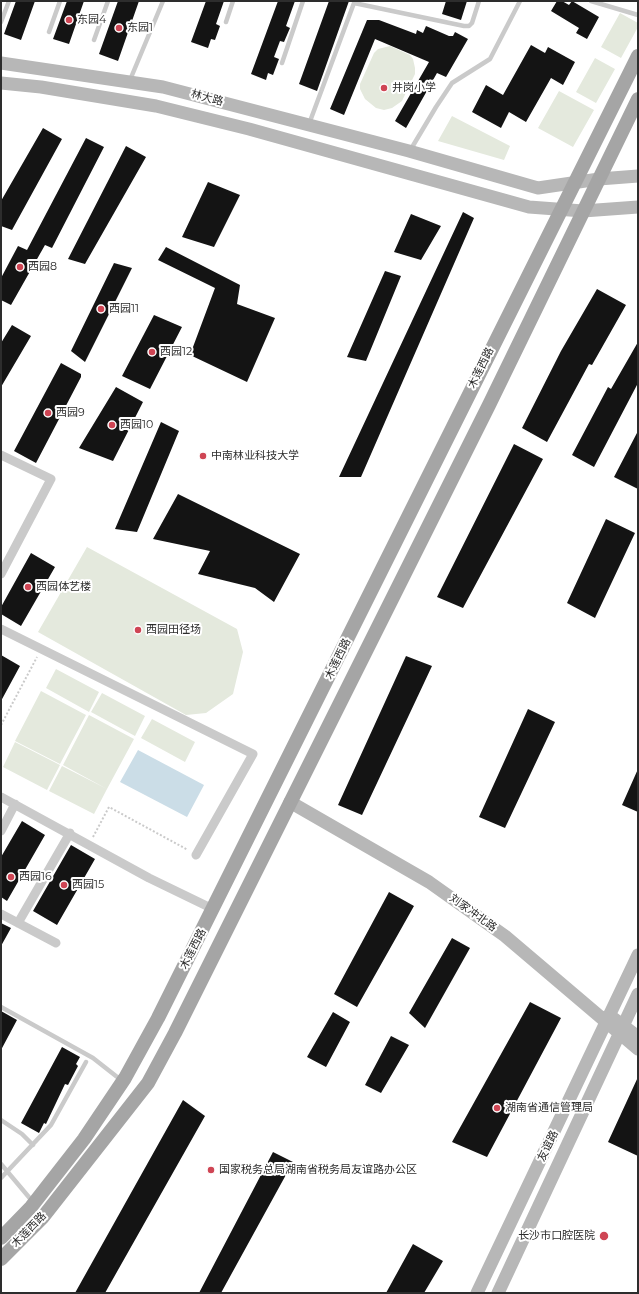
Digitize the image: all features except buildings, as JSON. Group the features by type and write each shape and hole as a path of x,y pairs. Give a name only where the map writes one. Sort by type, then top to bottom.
{"main road":[{"name":"木莲西路","path":"1,1238 34,1204 84,1139 123,1081 158,1018 638,56"},
{"name":"林大路","path":"1,63 163,87 409,151 538,188 599,179 638,176"},
{"path":"1,83 41,87 156,106 257,131 529,207 583,211 638,206"},
{"name":"木莲西路","path":"1,1259 43,1217 148,1083 175,1033 638,99"},
{"name":"刘家冲北路","path":"291,800 430,882 505,936 608,1020 621,1029 638,1037"},
{"name":"友谊路","path":"477,1293 638,955"},
{"name":"友谊路","path":"498,1293 638,994"},
{"name":"刘家冲北路","path":"621,1029 638,1049"}],"street":[{"path":"1,455 51,479 1,574"},
{"path":"1,629 253,754 196,855"},
{"path":"1,797 89,843 149,878 213,909"},
{"path":"1,831 15,804"},
{"path":"18,923 70,833"},
{"path":"1,914 56,943"}],"lane":[{"path":"1,22 9,1"},
{"path":"49,32 60,1"},
{"path":"94,40 108,1"},
{"path":"130,82 163,1"},
{"path":"226,22 233,1"},
{"path":"282,62 303,1"},
{"path":"308,125 354,2 469,26 472,22 479,1"},
{"path":"409,151 452,83 490,59 520,1"},
{"path":"591,1 638,15"},
{"path":"1,1007 93,1058 123,1081"},
{"path":"1,1178 51,1125 86,1062"},
{"path":"1,1120 22,1134 33,1145"},
{"path":"1,1164 34,1204"}],"path":[{"path":"1,725 41,649"},
{"path":"89,843 109,807 196,855"}],"shaded area":[{"path":"620,13 638,23 638,27 621,58 601,47"},
{"path":"390,46 410,55 413,59 415,74 402,101 392,108 384,110 376,108 365,99 360,89 360,84 374,53 378,49"},
{"path":"595,58 615,69 596,103 576,92"},
{"path":"559,91 594,110 573,147 538,128"},
{"path":"452,116 510,146 504,160 438,141"},
{"name":"西园田径场","path":"87,547 237,629 243,652 233,694 206,713 186,715 38,632"},
{"path":"56,669 99,692 89,712 46,688"},
{"path":"41,691 86,715 60,764 15,741"},
{"path":"102,693 145,716 135,736 91,712"},
{"path":"89,715 134,739 107,789 63,765"},
{"path":"152,719 195,742 185,762 141,738"},
{"path":"15,742 60,765 47,790 3,767"},
{"path":"62,766 107,789 94,814 49,791"}],"water":[{"path":"138,750 204,785 187,817 120,782"}],"place":[{"name":"东园4","path":"69,20"},
{"name":"东园1","path":"119,28"},
{"name":"井岗小学","path":"384,88"},
{"name":"西园8","path":"20,267"},
{"name":"西园11","path":"101,309"},
{"name":"西园12","path":"152,352"},
{"name":"西园9","path":"48,413"},
{"name":"西园10","path":"112,425"},
{"name":"中南林业科技大学","path":"203,456"},
{"name":"西园体艺楼","path":"28,587"},
{"name":"西园田径场","path":"138,630"},
{"name":"西园16","path":"11,877"},
{"name":"西园15","path":"64,885"},
{"name":"湖南省通信管理局","path":"497,1108"},
{"name":"国家税务总局湖南省税务局友谊路办公区","path":"211,1170"},
{"name":"长沙市口腔医院","path":"604,1236"}]}
